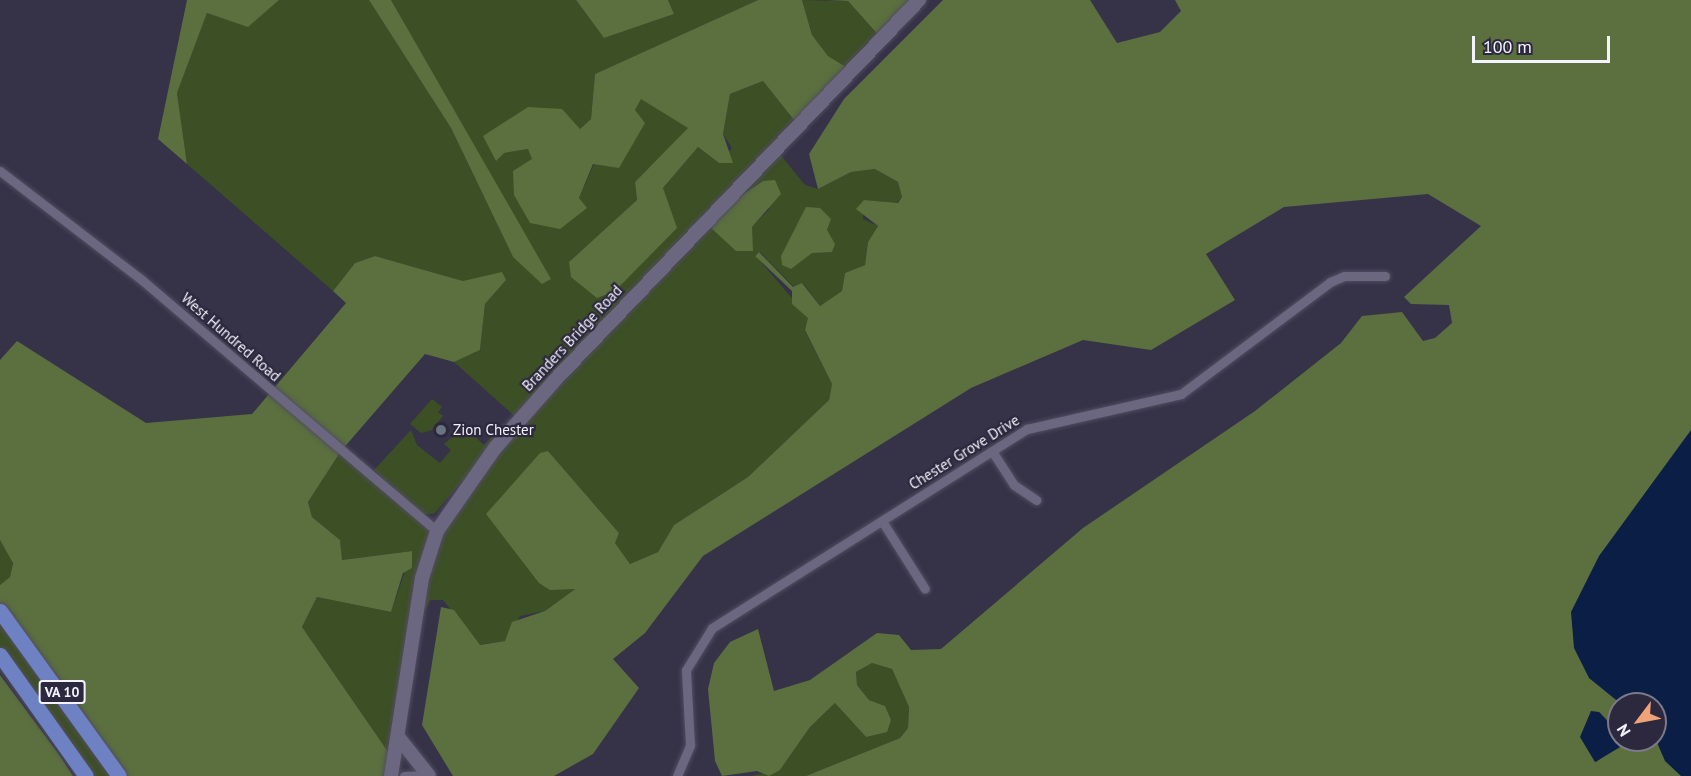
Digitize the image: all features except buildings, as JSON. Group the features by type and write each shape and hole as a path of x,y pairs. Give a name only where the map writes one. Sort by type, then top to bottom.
{"main road":[{"name":"VA 10","path":"0,611 119,776"},
{"name":"VA 10","path":"0,655 86,776"}],"street":[{"name":"Branders Bridge Road","path":"390,776 399,738 422,578 436,531 495,448 564,370 919,0"},
{"name":"West Hundred Road","path":"0,171 142,280 436,531"},
{"name":"Chester Grove Drive","path":"677,776 690,745 686,669 703,637 992,452 1049,421 1181,394 1330,282 1344,276 1385,276"},
{"path":"992,452 1014,485 1036,500"},
{"path":"882,521 925,589"},
{"path":"399,738 428,775"},
{"path":"404,776 428,775"}],"green space":[{"path":"187,0 279,0 248,27 207,13 177,93 187,164 158,139"},
{"path":"279,0 369,0 451,128 513,257 550,280 391,0 576,0 604,38 674,14 668,0 758,0 595,74 591,119 579,130 504,153 528,149 533,159 579,198 594,164 619,167 644,123 635,110 641,98 689,128 635,182 637,200 569,262 663,188 698,147 719,163 732,148 723,134 730,94 763,81 798,125 519,420 454,362 480,350 485,304 506,280 463,281 375,256 355,263 333,291 187,164 177,93 207,13 248,26"},
{"path":"369,0 391,0 551,279 542,284 513,257 451,128"},
{"path":"576,0 668,0 674,14 604,38"},
{"path":"758,0 802,0 812,35 828,56 851,70 798,125 763,81 730,94 723,134 733,163 719,163 698,147 663,188 677,228 615,291 597,298 571,277 569,262 637,200 635,182 688,128 641,99 635,110 645,123 619,168 593,164 579,198 587,208 560,229 530,223 514,195 513,171 532,159 528,149 504,153 496,161 483,136 528,107 562,109 580,129 591,119 595,74"},
{"path":"802,0 848,1 881,38 851,70 828,56 812,35"},
{"path":"827,0 918,0 881,38 848,1"},
{"path":"943,0 1090,0 1117,43 1160,32 1181,11 1175,0 1691,0 1691,776 806,776 900,738 908,728 909,707 892,669 872,663 856,672 857,685 869,700 885,706 891,720 887,732 866,737 835,703 810,727 780,770 769,776 757,771 722,776 715,761 708,689 714,663 730,642 758,629 774,691 810,680 877,633 899,635 911,650 941,649 1083,528 1255,411 1341,343 1362,316 1402,312 1423,341 1435,338 1452,323 1449,305 1411,304 1404,297 1481,226 1428,194 1284,207 1206,254 1235,300 1151,350 1083,340 971,388 703,556 645,633 613,659 639,688 593,754 554,776 453,776 422,725 441,607 454,610 480,645 505,641 512,622 545,611 575,589 550,590 539,583 486,514 540,453 548,451 619,533 615,543 630,564 658,552 674,525 748,477 829,400 832,384 805,330 808,318 792,304 792,291 755,256 759,252 793,287 802,283 820,306 842,291 845,273 865,265 868,242 878,226 856,209 864,200 898,203 902,197 898,182 875,169 851,172 818,189 809,154 844,99"},
{"path":"779,153 805,185 818,189 851,172 876,169 898,182 902,197 897,203 864,200 863,219 878,226 868,242 865,265 845,273 842,291 820,306 803,283 794,287 760,252 755,255 809,318 805,331 832,384 829,400 748,477 674,525 658,552 630,564 614,542 619,533 548,451 576,588 545,611 520,616 505,641 479,645 443,600 430,600 422,617 424,587 445,527 499,451 709,226 752,251 752,227 769,209 763,181 730,203"},
{"path":"775,180 781,194 752,227 753,251 736,251 709,226 730,203 763,181"},
{"path":"806,207 820,208 831,219 827,230 835,244 832,252 812,253 791,269 782,265 781,256"},
{"path":"375,256 463,281 502,272 506,280 485,304 480,350 454,362 425,354 341,451 308,502 312,517 340,540 342,560 412,551 412,568 403,573 391,612 317,597 302,627 393,759 389,776 121,776 0,610 0,585 10,577 13,563 0,540 0,360 17,341 146,423 252,414 346,303 333,291 355,263"},
{"path":"432,399 442,407 438,412 443,416 432,430 421,433 410,424"},
{"path":"411,430 417,445 440,463 451,450 444,444 457,433 462,437 470,432 484,445 492,437 496,442 434,514 422,514 374,470"},
{"path":"341,451 436,531 393,759 302,627 317,597 391,612 412,551 341,560 340,540 312,517 308,502"},
{"path":"0,540 13,562 10,577 0,585"},
{"path":"0,622 110,776 91,776 0,650"},
{"path":"872,663 892,669 909,707 908,728 900,738 806,776 750,776 780,770 810,727 835,703 866,737 885,706 869,700 857,685 856,672"},
{"path":"0,675 60,756 73,776 0,776"}],"water":[{"path":"1691,430 1691,776 1681,776 1665,761 1661,752 1667,752 1667,692 1607,693 1589,678 1574,648 1571,612 1599,556"},
{"path":"1591,711 1599,712 1607,721 1607,752 1612,752 1595,762 1580,737"}],"place":[{"name":"Zion Chester","path":"441,430"}]}
